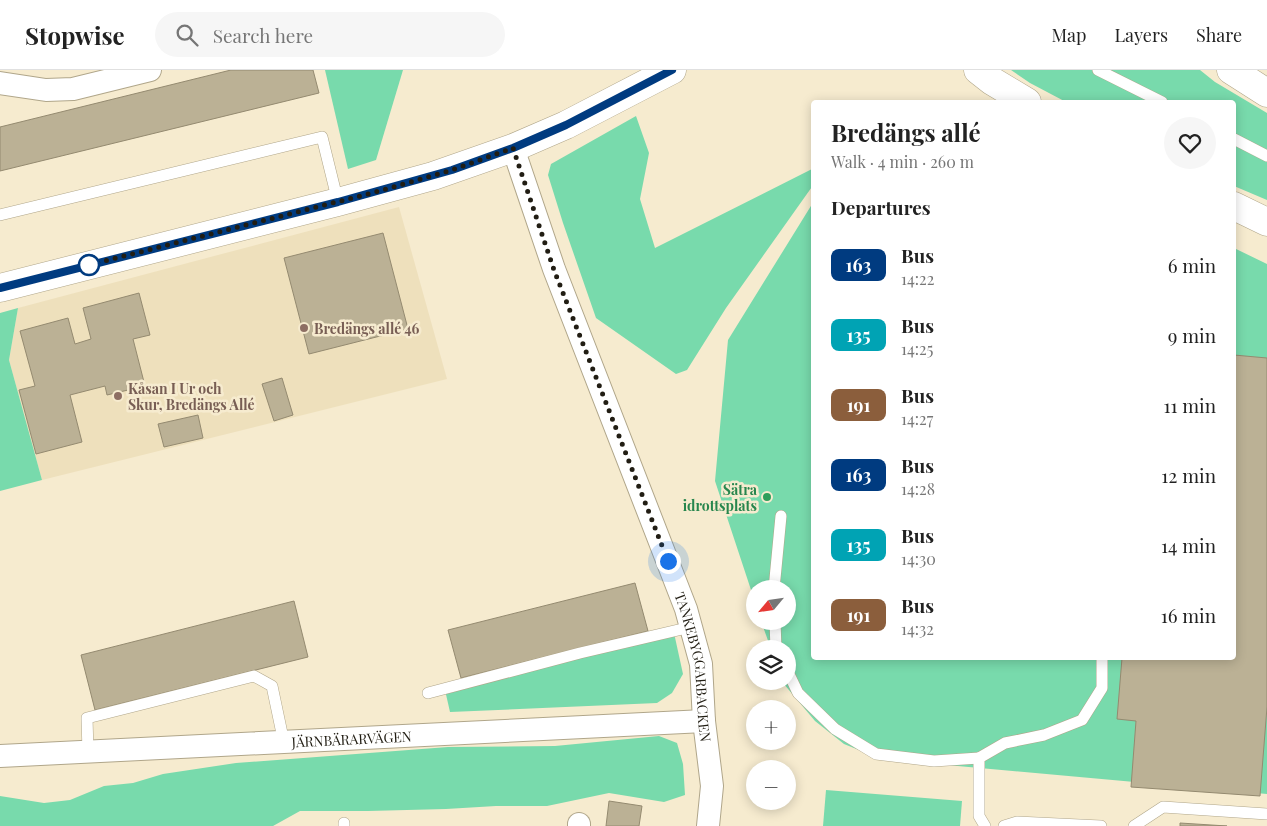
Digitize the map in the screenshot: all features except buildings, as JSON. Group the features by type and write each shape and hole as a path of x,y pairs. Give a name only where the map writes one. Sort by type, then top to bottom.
{"street":[{"path":"0,84 46,90 73,88 150,70"},
{"path":"0,288 338,202 470,164 566,125 672,70"},
{"path":"1231,70 1267,93"},
{"path":"990,74 1024,100"},
{"name":"TANKEBYGGARBACKEN","path":"513,148 554,270 686,609 701,664 704,721 712,786 708,826"},
{"path":"1236,207 1267,222"},
{"name":"JÄRNBÄRARVÄGEN","path":"0,756 704,721"}],"lane":[{"path":"1098,70 1158,100"},
{"path":"0,215 322,136 338,202"},
{"path":"1236,140 1267,156"},
{"path":"775,580 781,516"},
{"path":"428,694 580,653 691,627"},
{"path":"796,689 835,729 876,754 934,761 979,758 1005,743 1044,735 1082,720 1102,688 1102,660"},
{"path":"88,752 87,718 254,676 272,686 284,743"},
{"path":"979,758 979,816 985,826"},
{"path":"1134,826 1163,807 1267,814"},
{"path":"1004,826 1018,822 1101,826"}],"shaded area":[{"path":"399,207 447,379 42,480 9,360 18,308"}],"green space":[{"path":"325,70 403,70 376,160 348,169"},
{"path":"1011,70 1200,70 1215,82 1267,113 1267,200 1236,187 1236,100 1062,100 1030,83"},
{"path":"636,116 649,153 640,199 655,248 811,170 811,188 726,308 687,370 676,374 596,318 548,175 551,164"},
{"name":"Sätra idrottsplats","path":"811,206 811,660 1236,660 1236,249 1267,264 1267,794 881,759 844,744 815,721 789,690 796,690 796,640 768,640 764,630 796,630 796,580 748,580 715,481 728,340"},
{"path":"18,308 9,360 42,480 0,491 0,313"},
{"path":"674,633 683,674 672,693 657,703 450,712 445,690"},
{"path":"659,736 677,743 683,764 685,795 664,802 609,793 547,806 300,811 273,826 0,826 0,796 44,803 70,800 104,786 133,783 163,774 236,763 448,747 555,746"},
{"path":"826,790 962,801 960,826 823,826"}],"bus line":[{"name":"163","path":"0,288 338,202 452,170 513,148 566,125 672,70"}],"place":[{"name":"Bredängs allé 46","path":"304,328"},
{"name":"Kåsan I Ur och Skur, Bredängs Allé","path":"118,396"},
{"name":"Sätra idrottsplats","path":"767,497"}],"route":[{"path":"89,265 372,193 452,170 513,148 554,270 668,561"}]}
